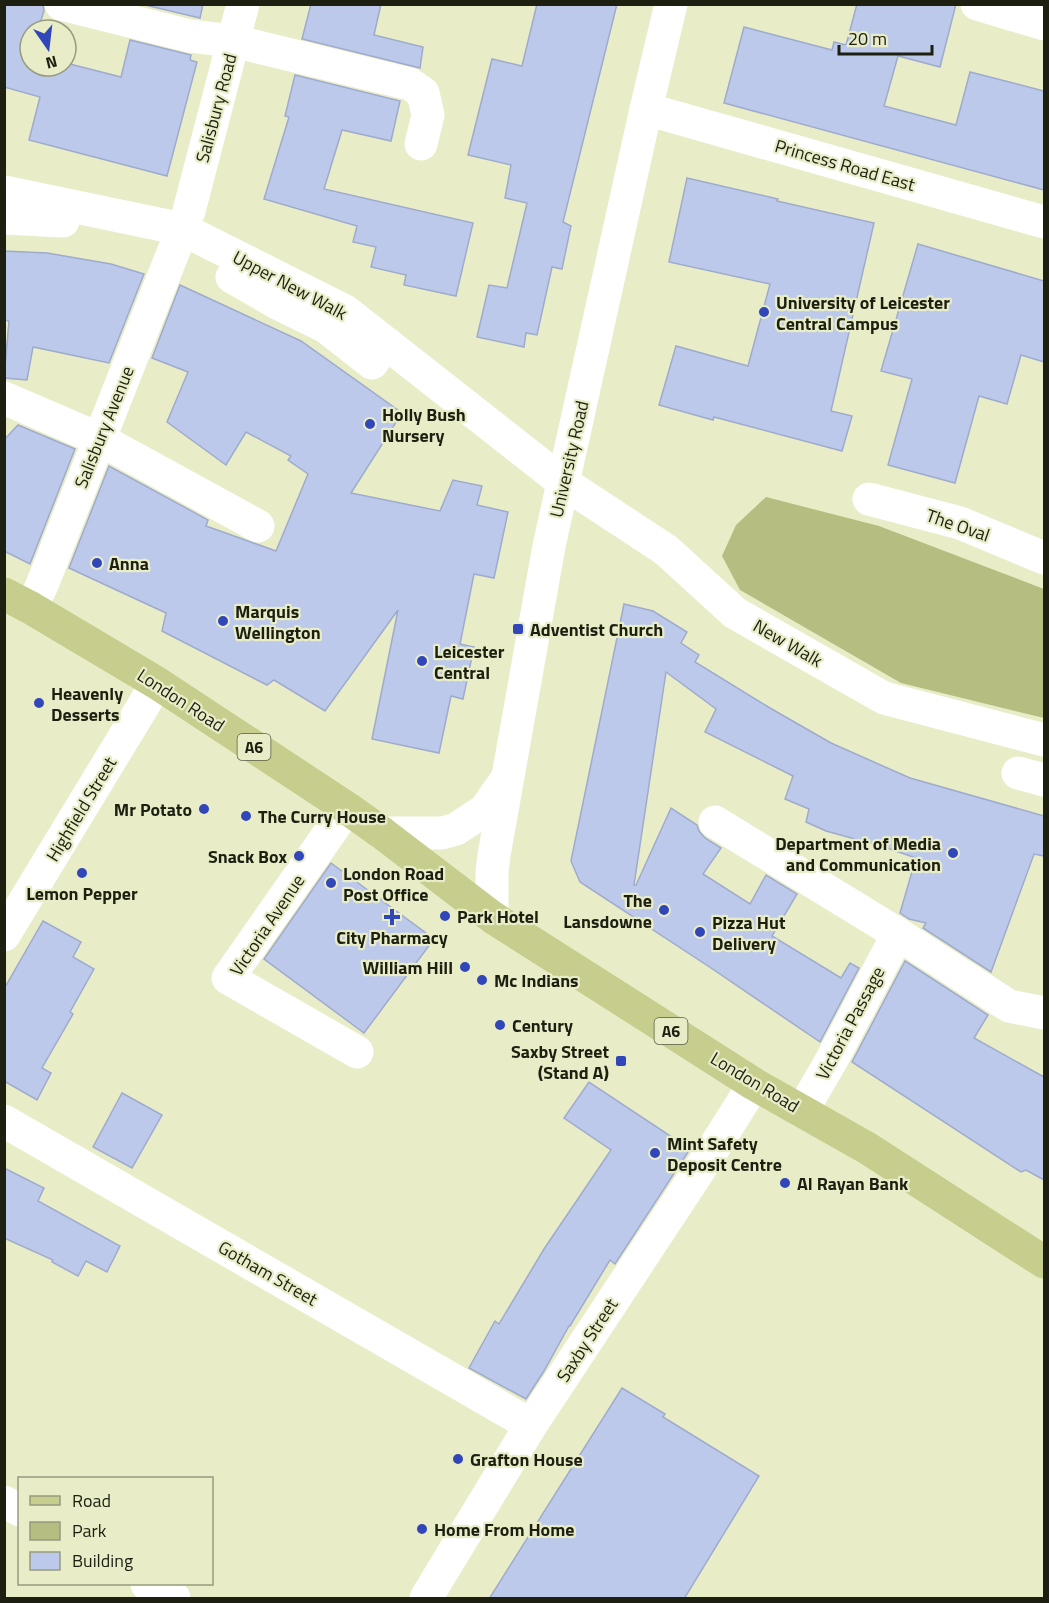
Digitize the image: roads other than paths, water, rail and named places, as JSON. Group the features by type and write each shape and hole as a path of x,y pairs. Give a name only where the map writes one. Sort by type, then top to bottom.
{"main road":[{"name":"London Road","path":"18,601 157,683 347,808 382,832 492,917 754,1083 867,1148 1044,1262"}],"street":[{"path":"61,4 190,36 233,41 410,84 423,93 428,115 421,144"},
{"name":"Salisbury Road","path":"189,211 243,4"},
{"name":"University Road","path":"492,917 494,855 549,546 646,109 672,4"},
{"path":"977,4 1044,24"},
{"name":"Princess Road East","path":"646,109 1044,222"},
{"name":"Upper New Walk","path":"4,192 182,229 345,311 564,483"},
{"path":"4,218 63,221 176,245 279,304 326,327 372,363 386,343"},
{"name":"Salisbury Avenue","path":"18,601 42,585 176,245"},
{"path":"4,398 99,439 258,526"},
{"name":"New Walk","path":"564,483 666,550 735,613 884,698 1044,740"},
{"name":"The Oval","path":"869,499 960,523 1044,558"},
{"name":"Highfield Street","path":"4,935 157,683"},
{"path":"382,832 442,833 456,829 485,810 509,777"},
{"name":"Victoria Avenue","path":"347,808 228,978 357,1052"},
{"path":"715,822 1009,1005 1044,1013"},
{"name":"Victoria Passage","path":"802,1111 898,934"},
{"name":"Saxby Street","path":"426,1599 531,1425 754,1083"},
{"name":"Gotham Street","path":"4,1121 531,1425"},
{"path":"4,1502 18,1509"},
{"path":"149,1585 174,1599"}],"place":[{"name":"University of Leicester Central Campus","path":"764,312"},
{"name":"Holly Bush Nursery","path":"370,424"},
{"name":"Anna","path":"97,563"},
{"name":"Marquis Wellington","path":"223,621"},
{"name":"Adventist Church","path":"518,629"},
{"name":"Leicester Central","path":"422,661"},
{"name":"Heavenly Desserts","path":"39,703"},
{"name":"Mr Potato","path":"204,809"},
{"name":"The Curry House","path":"246,816"},
{"name":"Department of Media and Communication","path":"953,853"},
{"name":"Snack Box","path":"299,856"},
{"name":"Lemon Pepper","path":"82,873"},
{"name":"London Road Post Office","path":"331,883"},
{"name":"The Lansdowne","path":"664,910"},
{"name":"Park Hotel","path":"445,916"},
{"name":"City Pharmacy","path":"392,917"},
{"name":"Pizza Hut Delivery","path":"700,932"},
{"name":"William Hill","path":"465,967"},
{"name":"Mc Indians","path":"482,980"},
{"name":"Century","path":"500,1025"},
{"name":"Saxby Street (Stand A)","path":"621,1061"},
{"name":"Mint Safety Deposit Centre","path":"655,1153"},
{"name":"Al Rayan Bank","path":"785,1183"},
{"name":"Grafton House","path":"458,1459"},
{"name":"Home From Home","path":"422,1529"}]}
